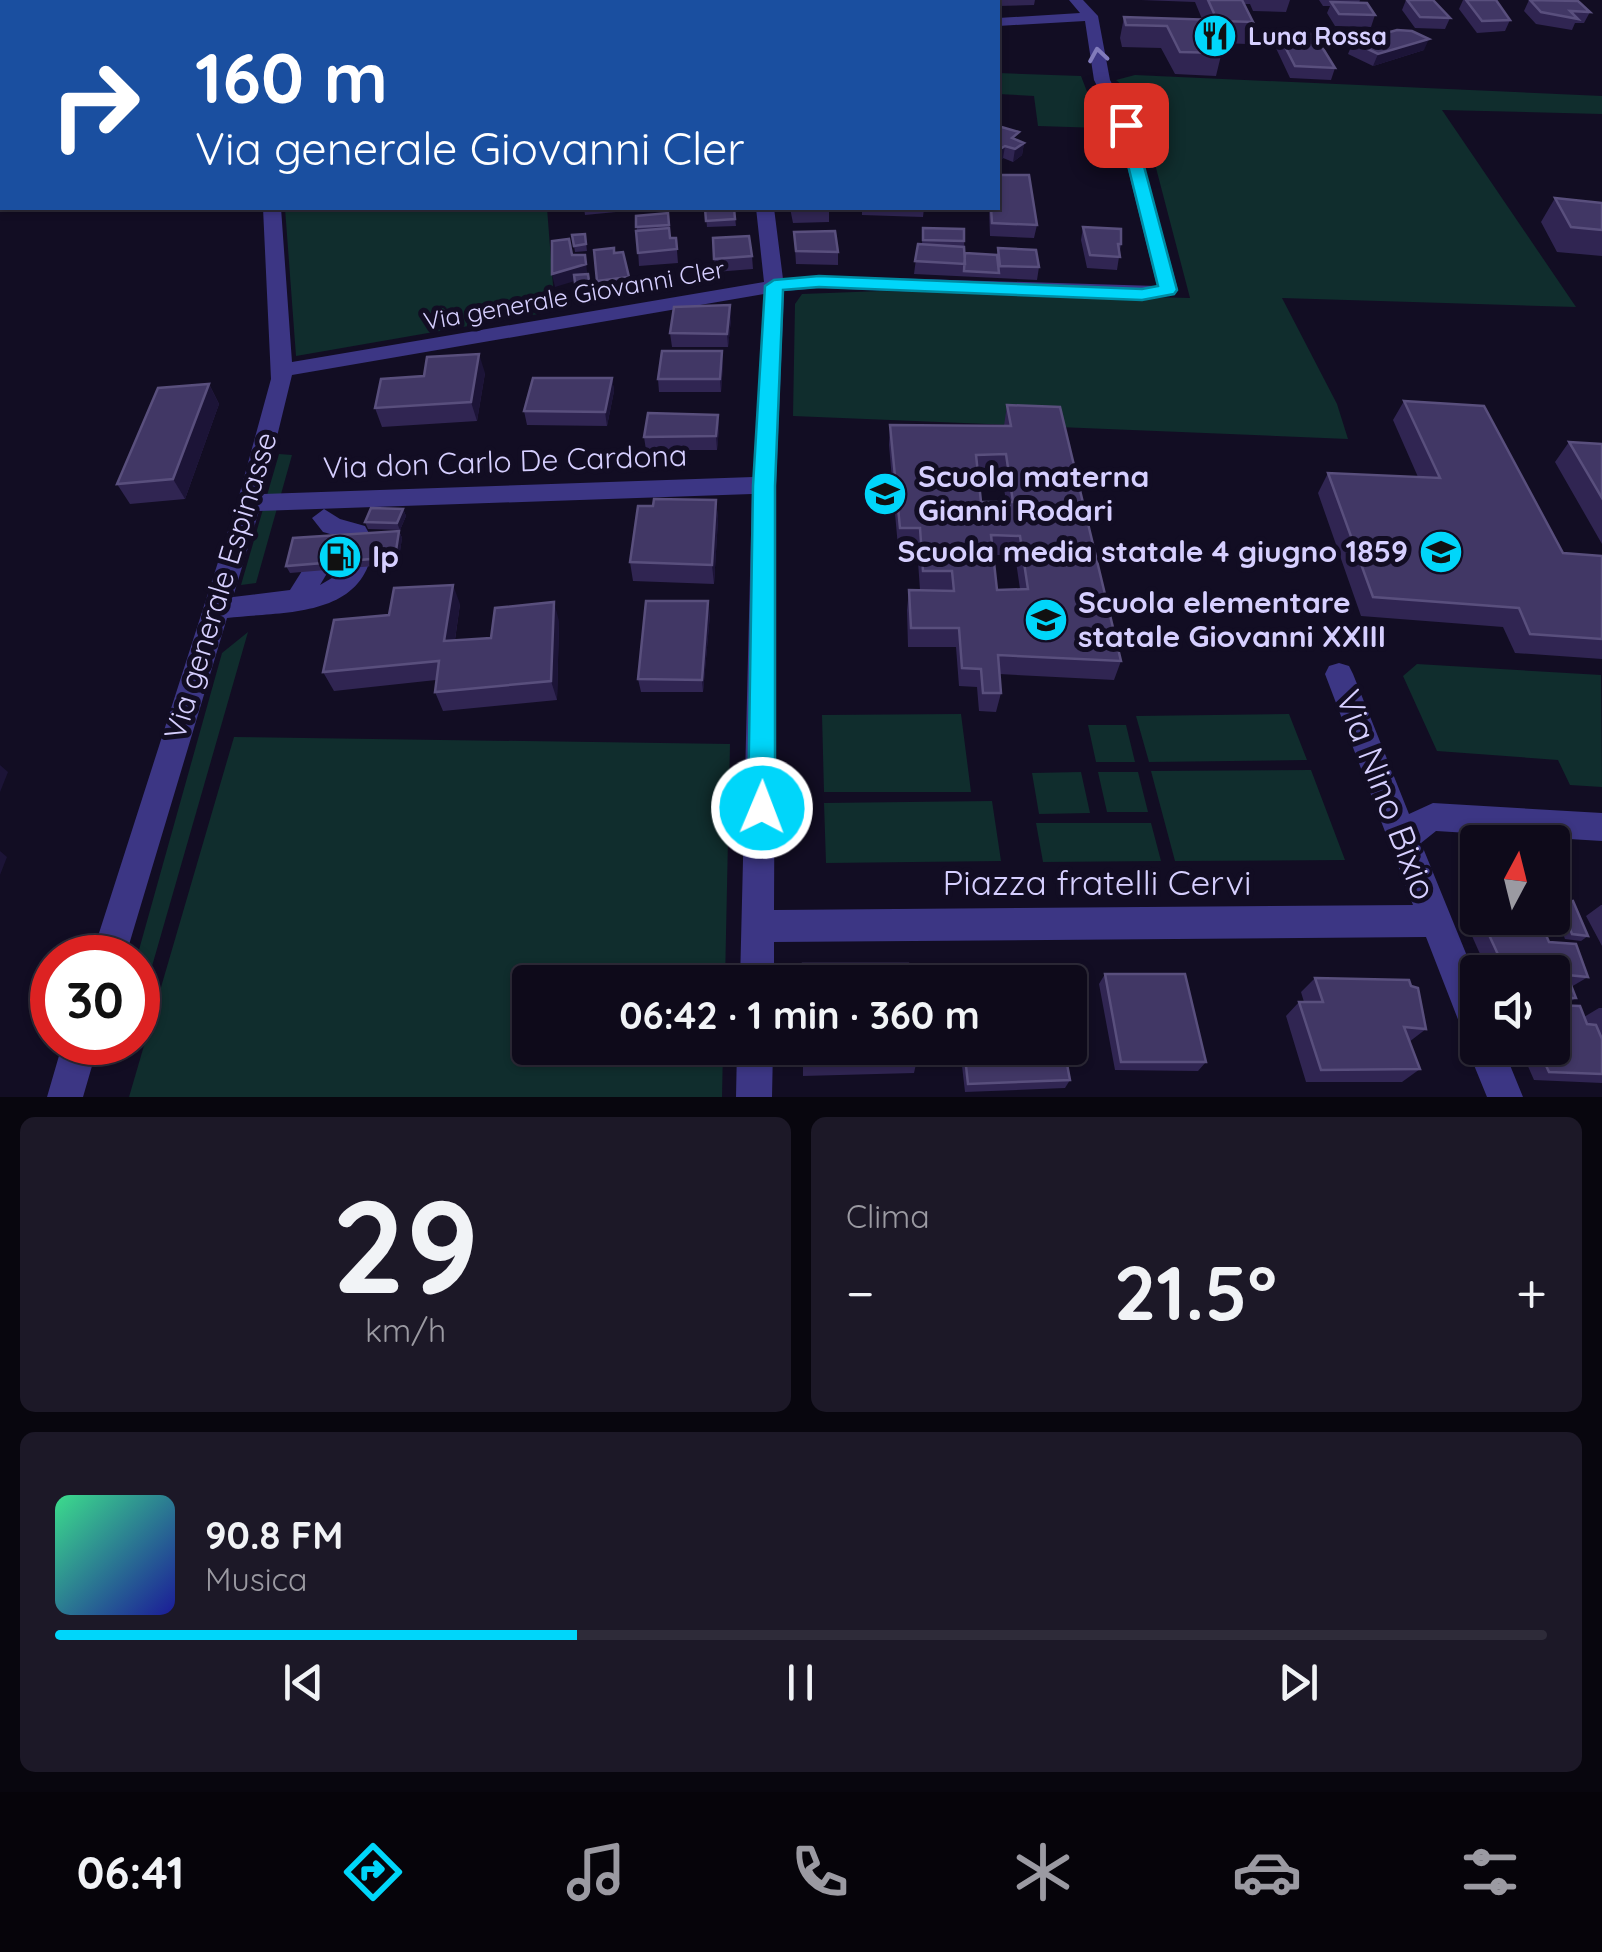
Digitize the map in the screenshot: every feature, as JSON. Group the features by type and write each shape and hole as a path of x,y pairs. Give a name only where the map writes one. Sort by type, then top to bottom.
{"street":[{"path":"1076,0 1091,16"},
{"path":"1000,22 1091,16"},
{"name":"Via generale Giovanni Cler","path":"282,370 774,286 819,282 1142,294 1168,290 1126,125 1102,80 1091,16"},
{"name":"Via generale Espinasse","path":"115,935 249,503 282,370 272,210"},
{"path":"758,965 764,486 774,286 765,210"},
{"name":"Via don Carlo De Cardona","path":"249,503 324,520 764,486"},
{"path":"324,520 356,532 360,539"},
{"path":"214,609 341,590 351,579 355,566"},
{"path":"298,599 316,570"},
{"name":"Via Nino Bixio","path":"1339,674 1460,983"},
{"path":"1405,844 1413,828 1433,817 1602,827"},
{"name":"Piazza fratelli Cervi","path":"759,926 1435,921"},
{"path":"64,1097 74,1065"},
{"path":"754,1097 755,1065"},
{"path":"1493,1065 1505,1097"}],"green space":[{"path":"1000,73 1081,76 1101,128 1038,126 1034,96 1000,94"},
{"path":"1135,75 1602,96 1602,114 1442,110 1576,307 1282,298 1337,404 1348,439 793,416 795,304 802,294 881,291 1190,298 1138,99 1116,80"},
{"path":"285,210 547,210 555,311 296,356"},
{"path":"279,454 292,455 256,583 241,585"},
{"path":"248,632 160,938 160,935 143,935 222,653"},
{"path":"1417,664 1601,675 1602,787 1570,785 1558,760 1437,751 1403,676"},
{"path":"961,714 971,792 824,792 822,715"},
{"path":"1289,714 1307,760 1149,762 1136,716"},
{"path":"1088,725 1126,725 1135,762 1096,762"},
{"path":"234,737 730,744 725,965 512,965 512,1065 723,1065 722,1097 129,1097 138,1065 160,1065 160,991"},
{"path":"1311,770 1345,860 1175,861 1151,771"},
{"path":"1081,772 1090,813 1039,814 1032,773"},
{"path":"1098,772 1138,772 1148,812 1107,812"},
{"path":"992,801 1001,861 826,863 824,803"},
{"path":"1036,823 1151,823 1161,861 1043,862"}],"building":[{"path":"1208,0 1242,0 1253,22 1222,21 1227,33 1214,33 1223,53 1180,52 1167,26 1126,25 1124,17 1217,20"},
{"path":"1407,0 1433,0 1450,18 1420,17"},
{"path":"1466,0 1496,0 1510,20 1482,21"},
{"path":"1530,0 1578,1 1590,12 1570,11 1578,19 1541,12"},
{"path":"1331,2 1367,3 1375,15 1339,14"},
{"path":"1397,30 1412,31 1429,39 1378,54 1353,42"},
{"path":"1278,33 1314,34 1335,68 1295,66"},
{"path":"1000,127 1019,132 1012,138 1024,143 1015,149 1000,149"},
{"path":"1000,175 1029,175 1037,225 992,223 991,210 1000,210"},
{"path":"1555,198 1602,203 1602,230 1571,227"},
{"path":"705,210 734,210 735,219 706,221"},
{"path":"668,213 669,225 636,227 636,216"},
{"path":"1083,227 1121,229 1120,257 1090,255"},
{"path":"669,228 677,249 638,253 636,231"},
{"path":"923,228 964,229 964,241 923,240"},
{"path":"835,231 838,252 796,251 794,232"},
{"path":"585,234 586,244 574,246 572,235"},
{"path":"749,236 752,256 714,259 713,238"},
{"path":"569,239 572,255 585,255 586,264 552,274 552,241"},
{"path":"918,244 964,247 965,264 915,261"},
{"path":"614,248 614,253 623,252 629,277 597,281 594,250"},
{"path":"998,248 1036,250 1039,267 1000,266"},
{"path":"965,253 997,255 999,273 964,271"},
{"path":"588,274 591,296 577,298 574,275"},
{"path":"730,305 727,334 670,333 674,307"},
{"path":"662,351 722,351 720,379 658,379"},
{"path":"479,354 471,402 375,408 381,379 424,376 427,357"},
{"path":"533,378 612,378 605,412 524,411"},
{"path":"209,384 173,479 117,484 158,388"},
{"path":"1404,401 1484,406 1563,553 1602,556 1602,639 1530,634 1519,608 1373,597 1328,473 1440,478"},
{"path":"1007,405 1060,407 1121,661 998,655 1001,693 983,693 981,669 962,668 959,628 911,628 909,590 954,591 952,571 923,571 920,528 900,528 890,425 1011,426","holes":["1006,454 1013,502 981,502 976,455","991,535 1020,536 1028,589 997,590"]},
{"path":"648,413 718,415 716,436 644,437"},
{"path":"1569,442 1602,444 1602,498"},
{"path":"654,499 716,500 712,565 630,562 638,506 653,506"},
{"path":"371,508 403,509 397,523 365,522"},
{"path":"399,531 395,557 286,566 293,538"},
{"path":"453,585 444,641 491,638 495,608 554,602 551,681 435,692 439,661 323,672 334,620 389,615 394,588"},
{"path":"646,601 708,601 702,680 638,679"},
{"path":"1573,901 1588,936 1572,934"},
{"path":"1489,935 1546,935 1549,942 1576,944 1588,977 1570,975 1570,955 1498,955"},
{"path":"908,964 908,965 803,965"},
{"path":"1105,974 1185,974 1206,1062 1121,1062"},
{"path":"1315,978 1409,980 1411,986 1418,988 1426,1029 1404,1027 1420,1069 1321,1070 1299,1002 1323,1002"},
{"path":"1570,1006 1580,1006 1587,1024 1596,1025 1602,1039 1602,1074 1549,1072 1546,1065 1570,1065"},
{"path":"966,1065 1067,1065 1070,1080 968,1084"}],"place":[{"name":"Luna Rossa","path":"1215,36"},
{"name":"Scuola materna Gianni Rodari","path":"885,494"},
{"name":"Scuola media statale 4 giugno 1859","path":"1441,552"},
{"name":"Ip","path":"340,557"},
{"name":"Scuola elementare statale Giovanni XXIII","path":"1046,620"}],"route":[{"path":"762,808 764,486 774,286 819,282 1142,294 1168,290 1126,125"}]}
